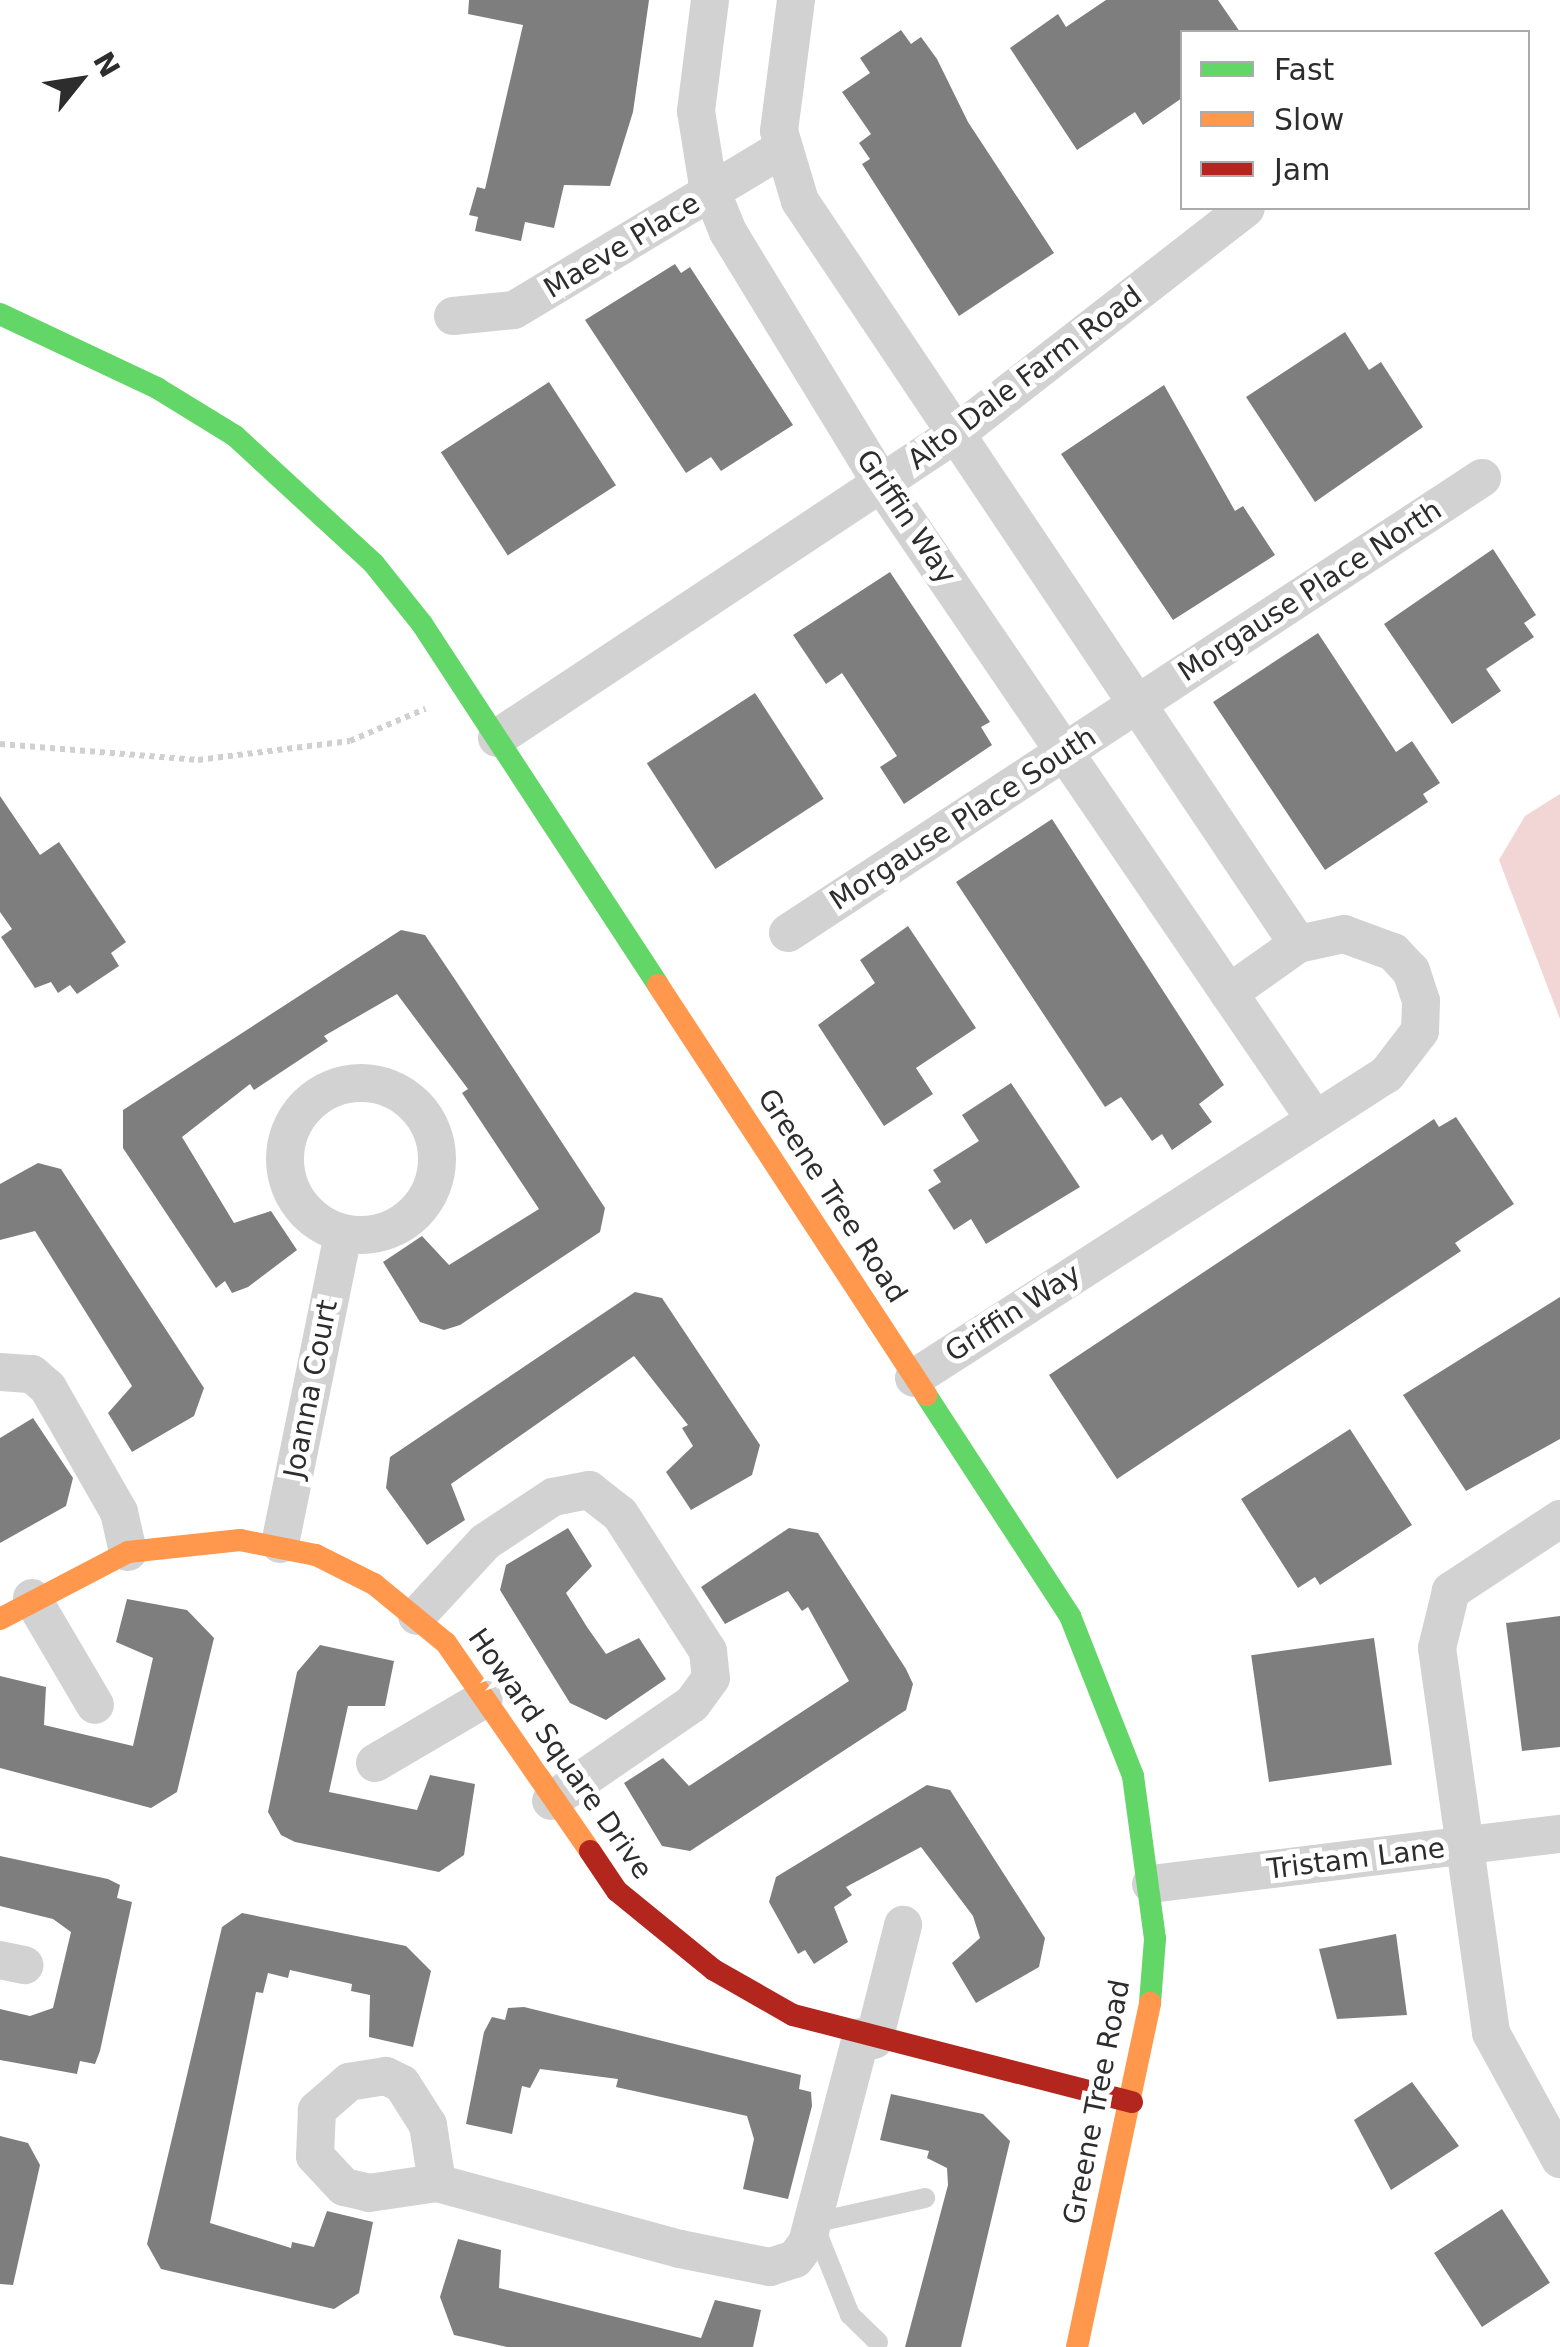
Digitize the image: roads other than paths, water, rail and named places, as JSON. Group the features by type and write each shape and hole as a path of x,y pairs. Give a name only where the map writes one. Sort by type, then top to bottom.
{"street":[{"name":"Griffin Way","path":"710,0 696,111 712,192 754,278 881,483 1312,1115"},
{"path":"796,0 780,81 782,149 800,201 1298,944"},
{"name":"Maeve Place","path":"452,316 514,310 782,149"},
{"name":"Alto Dale Farm Road","path":"497,738 957,432 1243,210"},
{"name":"Greene Tree Road","path":"0,314 157,388 235,436 304,494 422,624 1070,1616 1098,1674 1133,1776 1151,1884 1152,1978 1132,2102 1078,2347"},
{"name":"Morgause Place North","path":"1138,704 1482,478"},
{"name":"Morgause Place South","path":"788,933 1138,704"},
{"name":"Griffin Way","path":"914,1378 1409,1054 1422,1001 1410,971 1370,940 1323,934 1298,944 1229,993"},
{"path":"344,1082 385,1085 418,1106 434,1136 437,1173 406,1222 376,1234 343,1234 312,1219 290,1191 283,1150 299,1112 344,1082"},
{"name":"Joanna Court","path":"280,1544 343,1234"},
{"path":"0,1372 32,1374 48,1388 119,1512 128,1552"},
{"path":"418,1616 485,1542 554,1496 588,1490 620,1514 708,1651 711,1678 692,1704 551,1801"},
{"path":"1560,1519 1451,1592 1440,1616 1463,1846 1491,2032 1560,2159"},
{"name":"Howard Square Drive","path":"0,1619 32,1598 128,1552 208,1541 280,1544 342,1566 418,1616 484,1698 551,1801 654,1926 755,1996 867,2039 1132,2102"},
{"path":"32,1598 96,1705"},
{"path":"376,1762 484,1698"},
{"name":"Tristam Lane","path":"1151,1884 1560,1834"},
{"path":"437,2183 770,2267 795,2260 813,2223 903,1925"}],"lane":[{"path":"878,2342 850,2315 813,2223 925,2198"}]}
